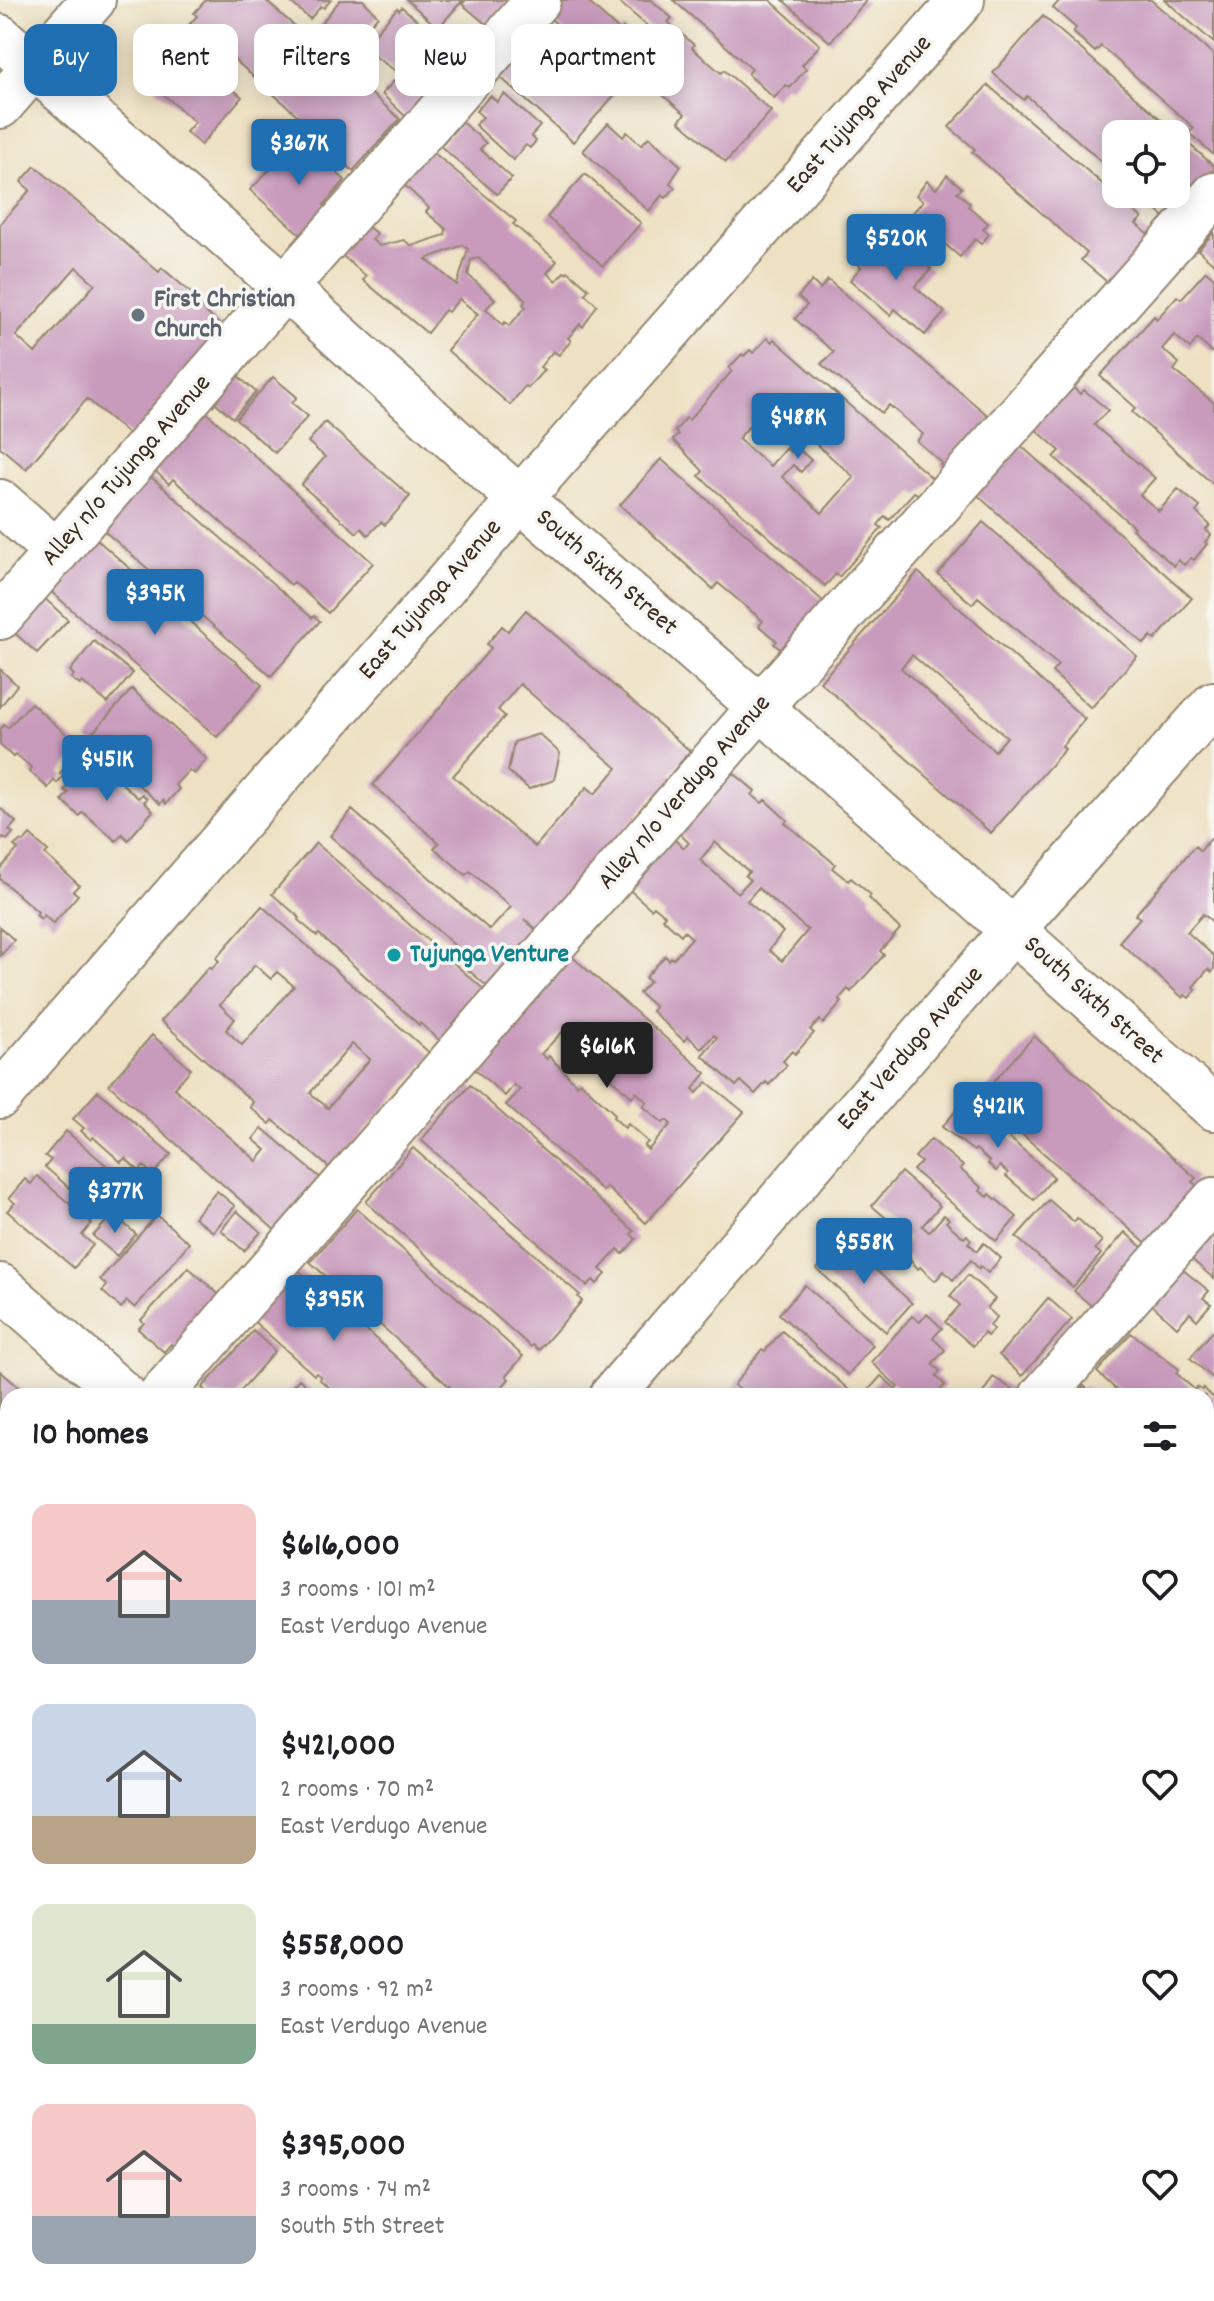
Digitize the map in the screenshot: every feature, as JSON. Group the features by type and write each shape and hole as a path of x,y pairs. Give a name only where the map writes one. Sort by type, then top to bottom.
{"street":[{"path":"72,24 93,0"},
{"name":"Alley n/o Tujunga Avenue","path":"0,617 538,0"},
{"name":"East Tujunga Avenue","path":"0,1096 520,499 962,0"},
{"name":"South Sixth Street","path":"0,37 24,58"},
{"path":"0,106 24,79"},
{"name":"South Sixth Street","path":"68,96 520,499 1214,1108"},
{"name":"Alley n/o Verdugo Avenue","path":"167,1388 760,707 1214,195"},
{"path":"0,502 57,552"},
{"name":"East Verdugo Avenue","path":"619,1388 1013,930 1214,704"},
{"path":"1049,1388 1214,1200"},
{"path":"0,1286 116,1388"}],"building":[{"path":"206,0 265,0 292,24 254,24 254,77 238,63 238,24 190,24 197,16 194,13"},
{"path":"288,0 331,0 310,19"},
{"path":"340,0 363,0 378,16 371,24 321,24"},
{"path":"407,0 463,0 442,24 434,24"},
{"path":"466,0 510,0 488,24 462,4"},
{"path":"561,0 586,0 612,24 556,24 547,15"},
{"path":"651,0 672,18 668,22 670,24 645,24 619,2"},
{"path":"673,0 770,0 820,45 802,65 806,69 790,88 786,85 774,98 748,74 752,69"},
{"path":"783,0 867,0 830,42"},
{"path":"1060,0 1151,0 1214,55 1214,155 1190,134 1194,128 1190,120 1185,120 1101,46 1095,52 1073,32 1076,28 1053,8"},
{"path":"1165,0 1214,0 1214,43"},
{"path":"402,7 422,24 395,24 395,70 379,59 379,29 397,8"},
{"path":"1043,16 1162,120 1102,120 1102,162 1027,96 1024,100 993,73"},
{"path":"684,36 694,45 692,48 721,73 724,70 771,111 726,162 679,121 685,114 664,96 684,96"},
{"path":"511,64 511,87 500,77"},
{"path":"395,80 395,96 426,96 406,117 382,94"},
{"path":"988,85 1102,183 1102,208 1130,208 1142,218 1136,224 1153,238 1112,286 1081,260 1087,253 972,152 975,149 949,127"},
{"path":"238,94 242,97 201,145 186,132 195,122 165,96"},
{"path":"504,94 540,126 531,136 536,141 530,148 526,145 513,160 475,125 483,117 476,111 490,96 497,102"},
{"path":"276,96 374,96 400,119 353,171 327,148 330,144"},
{"path":"521,96 614,96 573,142"},
{"path":"462,122 486,143 480,149 512,178 497,194 440,146"},
{"path":"608,123 623,137 627,132 641,145 649,137 681,166 670,183 675,188 666,198 662,195 649,211 583,151"},
{"path":"299,139 345,180 324,205 329,209 319,220 316,217 301,235 250,190"},
{"path":"1190,145 1214,169 1190,197"},
{"path":"428,148 516,221 513,224 557,261 547,273 556,281 568,271 589,289 585,294 597,305 583,327 580,324 568,338 571,341 559,355 553,351 540,367 544,370 528,388 525,386 510,405 447,350 478,314 459,299 448,312 445,310 427,333 363,280 366,276 338,252 363,223 377,234 372,240 380,246 404,240 412,246 445,235 446,229 426,212 429,208 400,181","holes":["463,245 468,249 457,285 426,259","478,258 526,300 523,304 526,307 509,326 505,322 503,325 486,309 495,299 468,275 471,260"]},
{"name":"First Christian Church","path":"35,166 159,272 162,268 197,298 194,302 225,329 132,437 87,399 26,469 0,447 0,224 30,190 21,182","holes":["76,267 95,284 35,353 16,336"]},
{"path":"585,174 641,223 603,266 547,217"},
{"path":"947,175 962,188 957,192 970,203 968,206 988,223 983,229 989,234 981,244 975,239 960,257 911,215 923,201 916,195 927,181 936,189"},
{"path":"1154,208 1180,208 1169,221"},
{"path":"1214,232 1214,264 1198,250"},
{"path":"891,234 931,269 915,287 945,312 925,335 895,309 890,315 850,280 861,267 854,261 873,239 881,246"},
{"path":"1206,271 1214,278 1214,354 1197,339 1190,348 1174,335 1162,349 1179,363 1174,370 1214,403 1214,485 1132,412 1136,408 1100,376 1154,316 1157,319 1177,296 1181,299"},
{"path":"828,280 991,418 970,443 966,440 959,449 962,452 946,470 917,441 923,434 889,405 882,413 821,364 834,352 795,319 807,305 798,297 812,281 820,289"},
{"path":"767,338 772,342 774,339 933,479 919,495 914,492 889,520 885,516 878,525 882,528 839,577 836,574 825,586 699,476 703,471 673,440 678,435 675,431 686,418 689,420 732,371 729,368 742,354 744,356 750,350 753,353","holes":["769,403 854,477 822,513 782,477 793,465 801,472 811,460 795,446 790,452 786,448 770,466 738,439"]},
{"path":"231,370 256,392 233,418 208,396"},
{"path":"273,377 297,397 292,403 308,416 275,453 236,419"},
{"path":"1069,384 1080,394 1084,390 1108,410 1094,425 1155,478 1140,495 1159,511 1178,489 1200,507 1196,512 1210,525 1206,530 1211,535 1194,560 1191,558 1184,565 1178,560 1174,566 1054,457 1060,451 1034,428"},
{"path":"205,411 373,563 328,613 294,582 291,585 173,479 169,484 153,469"},
{"path":"325,422 410,496 385,525 381,522 368,535 361,528 357,533 301,485 325,457 308,442"},
{"path":"1019,444 1192,598 1155,640 1151,636 1144,644 975,493"},
{"path":"661,459 832,609 790,657 759,626 763,621 718,583 713,589 620,505"},
{"path":"149,475 312,618 314,616 320,621 271,676 102,529"},
{"path":"983,522 1137,656 1091,708 1052,672 1058,665 978,597 972,604 938,574"},
{"path":"94,537 262,685 217,737 48,589"},
{"path":"918,572 1085,719 1062,746 1065,749 991,833 820,682","holes":["912,655 1007,737 995,751 901,668"]},
{"path":"41,595 68,620 37,653 10,629"},
{"path":"526,610 690,751 671,774 677,779 661,797 656,793 538,930 524,919 536,930 487,986 461,964 468,957 330,836 352,810 490,930 511,907 470,871 466,875 434,848 439,843 373,785 491,648 487,644 502,626 508,631","holes":["520,684 617,768 595,794 587,787 535,847 453,776 505,716 498,710"]},
{"path":"94,641 133,673 108,703 82,682 80,685 71,678 74,675 70,671"},
{"path":"0,669 17,685 0,707"},
{"path":"132,689 207,759 194,774 189,770 175,785 179,789 166,804 163,800 160,804 87,739"},
{"path":"31,703 82,748 60,773 63,776 57,783 54,780 48,788 29,771 32,768 0,745 0,730 4,725 8,728"},
{"path":"539,734 560,753 554,780 529,789 508,771 514,742"},
{"path":"96,760 138,798 142,794 147,799 144,802 153,811 128,840 122,834 116,841 83,812 79,816 62,800 68,793 64,790 70,783 74,786"},
{"path":"729,769 755,791 752,795 762,803 765,800 787,820 785,823 835,864 832,868 848,881 851,878 871,895 869,898 900,929 880,951 884,955 851,992 848,989 839,999 842,1002 823,1024 820,1020 810,1030 814,1033 795,1054 792,1051 783,1061 787,1065 769,1085 766,1082 755,1094 741,1081 736,1086 702,1055 717,1038 714,1035 701,1049 688,1036 684,1041 652,1011 655,1007 639,993 650,981 645,978 665,956 673,959 692,938 684,931 681,935 662,918 665,915 654,906 651,909 625,886 670,836 684,848 689,843 680,834 689,823 685,819","holes":["715,842 749,872 745,876 750,880 738,893 700,860","758,888 808,930 782,961 769,950 783,932 747,901"]},
{"path":"0,808 16,822 9,830 13,833 7,840 3,837 0,841"},
{"path":"30,835 48,851 45,854 79,885 73,891 78,895 53,924 44,915 41,919 36,915 38,912 0,879 0,869 18,849 14,846"},
{"path":"1214,835 1214,923 1203,914 1187,932 1214,956 1214,969 1212,972 1208,969 1193,987 1196,990 1189,998 1185,995 1183,998 1119,942 1140,918 1135,915 1195,846 1200,851"},
{"name":"Tujunga Venture","path":"316,843 488,993 444,1044 319,934 317,936 298,920 300,918 272,894"},
{"path":"262,906 432,1055 331,1169 273,1120 270,1124 250,1107 253,1102 161,1021 209,967 211,969 219,961 216,958","holes":["255,965 271,979 277,972 294,986 242,1045 226,1030 235,1019 220,1005","352,1044 370,1059 328,1108 310,1093"]},
{"path":"0,927 14,940 0,956"},
{"path":"570,955 706,1073 693,1089 697,1093 707,1082 744,1112 646,1223 606,1187 603,1191 506,1105 520,1090 514,1085 505,1096 472,1067","holes":["565,1029 570,1033 565,1038 585,1056 589,1052 599,1061 596,1065 632,1097 636,1092 647,1102 643,1106 663,1123 666,1120 671,1124 648,1150 644,1146 648,1142 628,1124 625,1128 613,1117 615,1114 580,1082 577,1085 549,1056 547,1059 541,1054"]},
{"path":"152,1035 191,1069 174,1088 257,1161 266,1150 253,1139 262,1128 330,1186 284,1238 109,1085"},
{"path":"1034,1036 1196,1178 1192,1182 1201,1189 1150,1247 980,1097"},
{"path":"470,1085 634,1231 631,1234 636,1239 623,1254 618,1249 600,1269 606,1274 597,1284 593,1280 587,1286 421,1140"},
{"path":"98,1091 171,1154 153,1175 144,1166 139,1171 125,1158 121,1162 93,1137 91,1140 81,1131 84,1128 73,1119"},
{"path":"971,1104 1054,1177 1034,1200 1006,1176 1008,1173 1000,1166 996,1171 976,1149 974,1151 942,1127 959,1107 964,1112"},
{"path":"66,1131 113,1171 86,1202 45,1167 51,1160 45,1156"},
{"path":"931,1139 963,1166 960,1169 982,1188 980,1191 988,1197 990,1194 1017,1217 996,1241 913,1170 921,1162 915,1157"},
{"path":"413,1148 580,1295 578,1297 582,1301 539,1350 533,1345 531,1347 366,1202"},
{"path":"901,1172 940,1206 922,1226 929,1232 944,1215 949,1219 946,1222 964,1238 967,1235 971,1240 968,1243 977,1251 984,1243 1001,1258 988,1273 971,1260 953,1280 944,1271 935,1281 920,1267 918,1269 907,1255 905,1257 899,1252 909,1238 872,1206"},
{"path":"37,1176 92,1223 82,1235 93,1245 74,1268 7,1211 15,1203 9,1198 25,1179 31,1184"},
{"path":"217,1191 235,1206 213,1232 194,1217"},
{"path":"1049,1200 1074,1222 1077,1218 1102,1241 1095,1249 1101,1254 1073,1287 1016,1237"},
{"path":"357,1209 523,1356 506,1376 509,1379 501,1388 451,1388 310,1262"},
{"path":"237,1211 261,1232 244,1251 221,1230"},
{"path":"113,1214 136,1234 117,1256 93,1236"},
{"path":"157,1215 189,1243 135,1308 127,1301 121,1308 102,1291 107,1286 100,1279"},
{"path":"1214,1223 1214,1279 1187,1255"},
{"path":"1125,1232 1146,1251 1095,1309 1074,1291"},
{"path":"843,1240 912,1303 886,1332 817,1269"},
{"path":"188,1267 224,1299 177,1350 171,1344 164,1352 138,1329 144,1323 141,1320"},
{"path":"295,1267 431,1388 330,1388 319,1379 321,1377 316,1373 314,1375 250,1318"},
{"path":"1182,1269 1209,1291 1203,1298 1211,1304 1197,1320 1190,1313 1177,1327 1151,1304"},
{"path":"968,1275 995,1299 987,1308 997,1317 990,1326 994,1329 987,1336 984,1333 973,1346 945,1322 960,1305 950,1296"},
{"path":"805,1285 873,1345 848,1375 779,1314"},
{"path":"1048,1298 1072,1319 1022,1376 999,1355"},
{"path":"927,1314 942,1328 933,1338 945,1350 932,1364 940,1371 936,1376 945,1385 942,1388 897,1388 871,1362 912,1316 920,1322"},
{"path":"253,1331 275,1351 243,1388 202,1388"},
{"path":"782,1331 847,1388 738,1388 734,1385 762,1349 765,1351"},
{"path":"1131,1333 1179,1369 1176,1373 1193,1388 1115,1388 1097,1372"},
{"path":"1214,1333 1214,1379 1190,1358"},
{"path":"0,1371 20,1388 0,1388"},
{"path":"881,1376 895,1388 870,1388"},
{"path":"993,1377 1011,1388 986,1388"},
{"path":"299,1379 309,1388 291,1388"}],"place":[{"name":"First Christian Church","path":"138,315"},
{"name":"Tujunga Venture","path":"394,955"}]}
